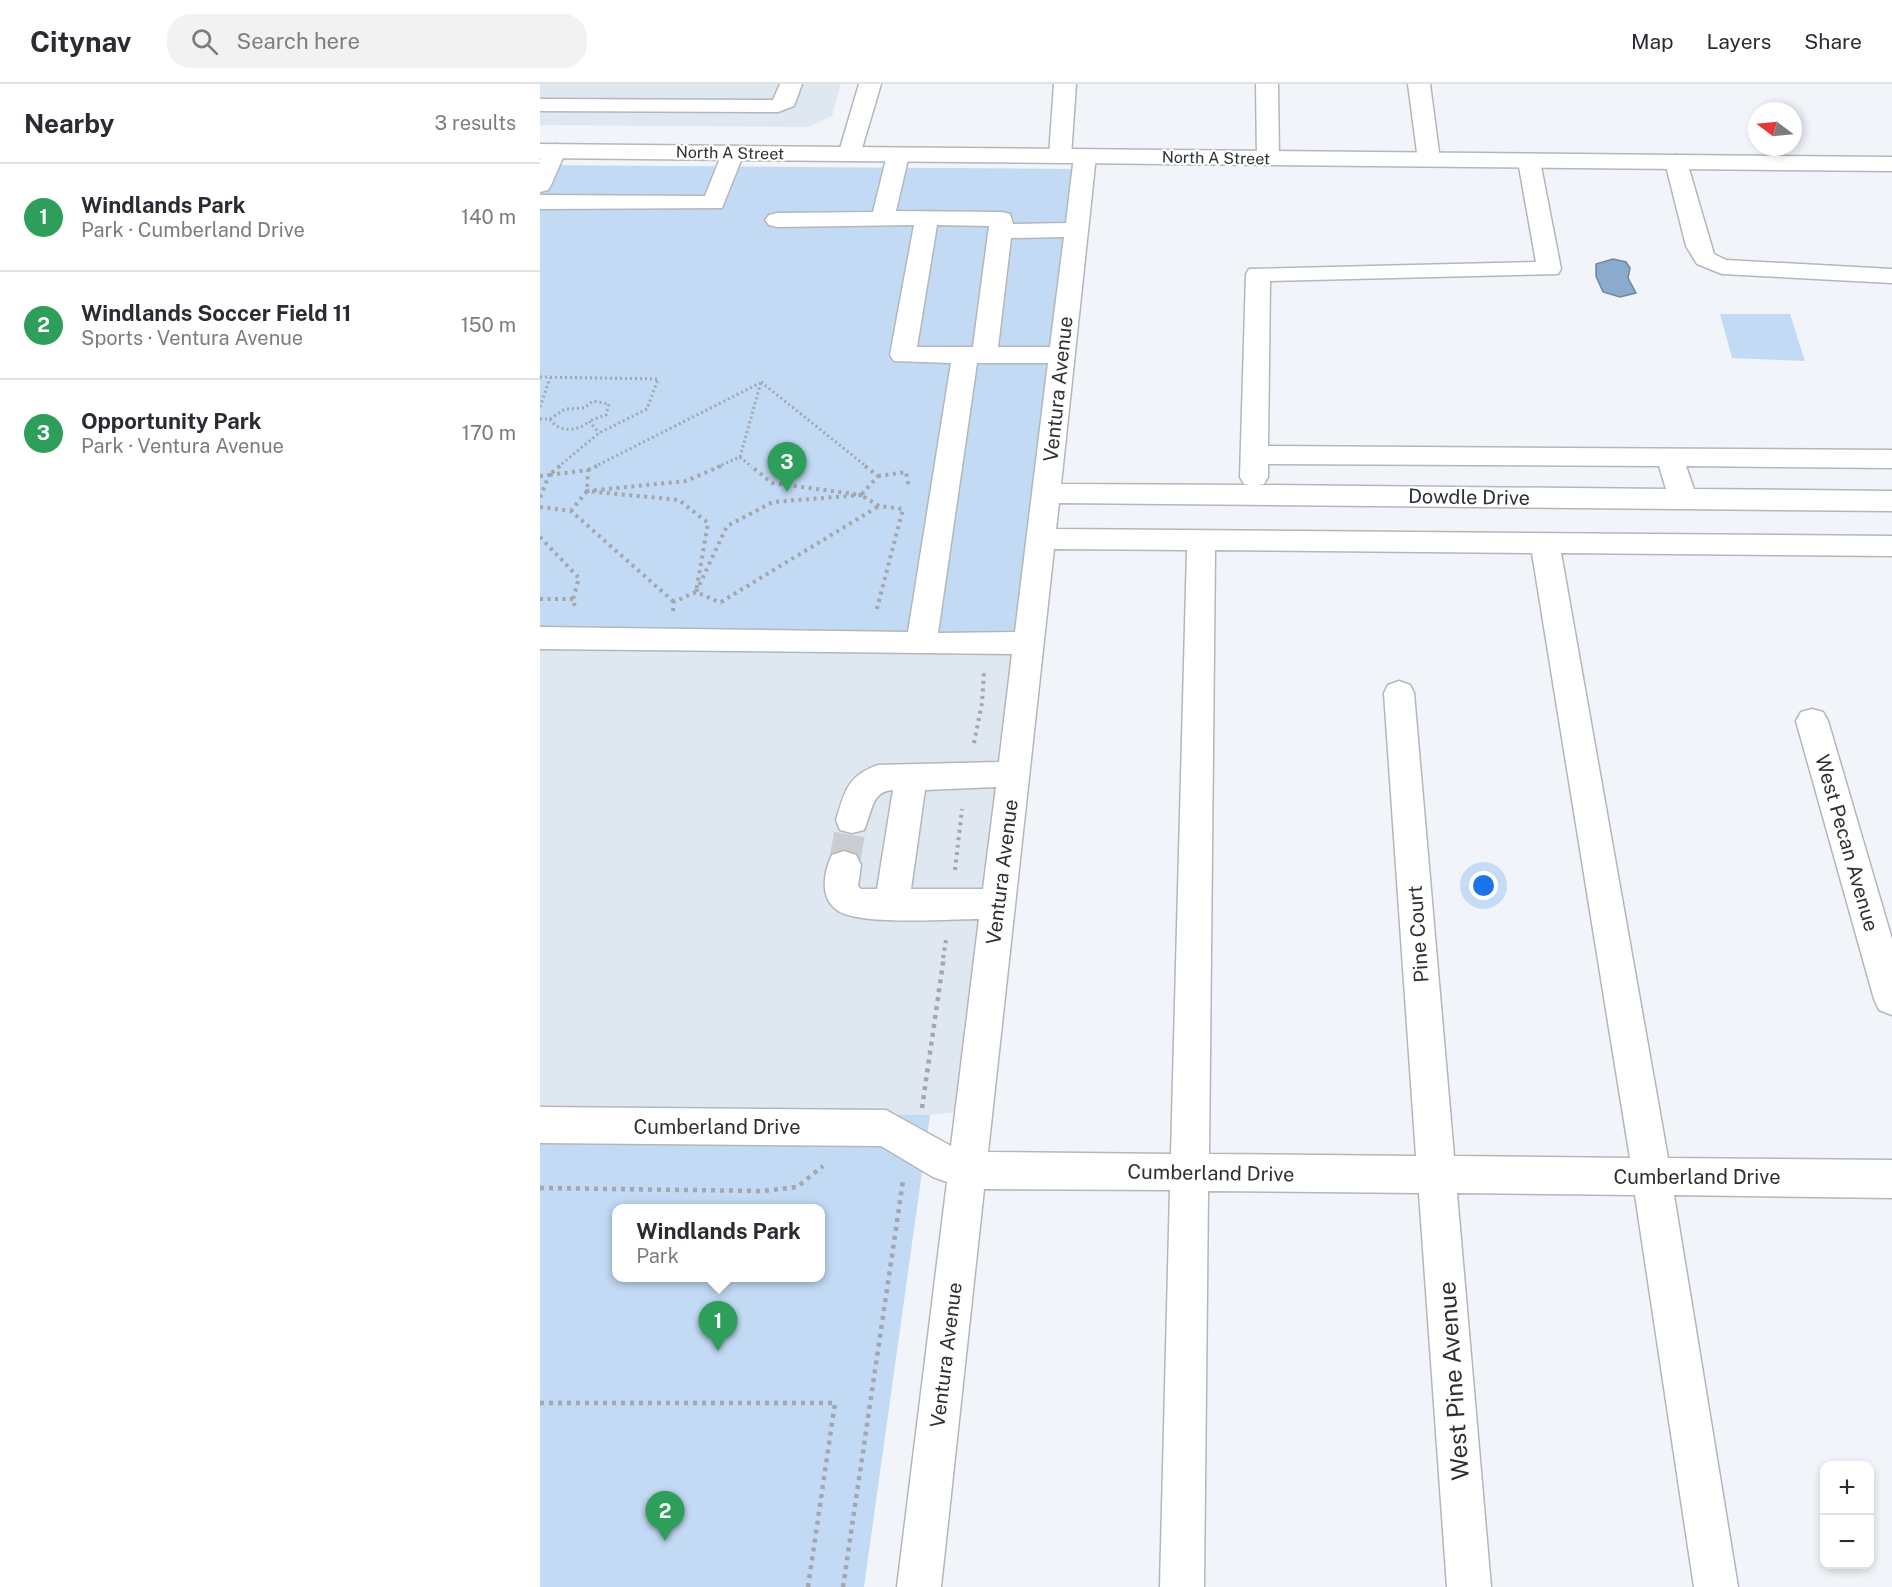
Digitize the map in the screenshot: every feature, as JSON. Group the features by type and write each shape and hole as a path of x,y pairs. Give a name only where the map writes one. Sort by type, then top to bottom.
{"street":[{"path":"540,105 778,106 786,101 791,84"},
{"path":"849,154 870,84"},
{"name":"Ventura Avenue","path":"919,1587 1076,230 1065,84"},
{"path":"1267,84 1268,158"},
{"path":"1419,84 1428,160"},
{"path":"540,185 548,151"},
{"name":"North A Street","path":"548,151 1892,164"},
{"path":"540,201 714,203 733,153"},
{"path":"883,219 898,155"},
{"path":"1254,495 1258,274 1549,269 1528,160"},
{"path":"1676,162 1698,246 1705,259 1722,267 1892,276"},
{"path":"927,218 903,355 1062,356"},
{"path":"777,220 1002,219 974,356 921,644"},
{"path":"1001,231 1076,230"},
{"path":"1254,455 1892,459"},
{"path":"1670,457 1683,499"},
{"name":"Dowdle Drive","path":"1046,493 1892,501"},
{"path":"1041,539 1892,546"},
{"path":"1182,1587 1201,540"},
{"path":"1545,543 1652,1177 1716,1587"},
{"path":"540,638 921,644 1029,643"},
{"name":"Pine Court","path":"1399,693 1437,1175"},
{"name":"West Pecan Avenue","path":"1812,721 1892,999"},
{"path":"852,820 861,790 871,780 1014,774"},
{"path":"892,904 911,777"},
{"path":"844,865 841,890 843,896 859,904 999,904"},
{"name":"Cumberland Drive","path":"540,1125 886,1128 946,1164 968,1170 1892,1179"},
{"name":"West Pine Avenue","path":"1437,1175 1469,1587"}],"path":[{"path":"540,377 658,379 647,409 599,433 549,475 540,498"},
{"path":"540,407 550,378"},
{"path":"740,457 761,382"},
{"path":"540,476 588,470 761,382"},
{"path":"761,382 878,476"},
{"path":"540,418 550,419 565,409 584,408 593,401 609,404 609,411 606,415 589,421 585,426 567,430 553,425 550,419"},
{"path":"589,421 599,433"},
{"path":"587,491 686,481 740,457"},
{"path":"740,457 772,483 861,495 879,507 903,509"},
{"path":"572,511 587,491 588,470"},
{"path":"674,602 696,592 727,526 773,502 861,495 878,476 906,472 910,491"},
{"path":"587,491 679,500 708,523 696,592"},
{"path":"874,621 907,500"},
{"path":"540,507 572,511 674,602"},
{"path":"716,611 721,602 879,507"},
{"path":"540,537 579,578 573,599 575,610"},
{"path":"696,592 721,602"},
{"path":"540,599 573,599"},
{"path":"671,620 674,602"},
{"path":"843,1587 902,1188 908,1161 916,1146"},
{"path":"540,1188 762,1191 798,1187 824,1165"},
{"path":"540,1403 835,1403 808,1587"}],"shaded area":[{"path":"540,84 841,84 832,116 809,127 540,125"},
{"path":"540,165 1075,169 1014,646 540,641"},
{"path":"1613,259 1626,262 1630,268 1628,278 1636,293 1620,297 1603,292 1596,276 1596,264"},
{"path":"1720,314 1790,314 1805,361 1732,358"},
{"path":"540,641 1014,646 957,1112 930,1115 540,1109"},
{"path":"540,1109 930,1115 864,1587 540,1587"}],"tunnel":[{"path":"844,865 852,820"}],"place":[{"name":"Opportunity Park","path":"787,492"},
{"name":"Windlands Park","path":"718,1351"},
{"name":"Windlands Soccer Field 11","path":"665,1541"}]}
